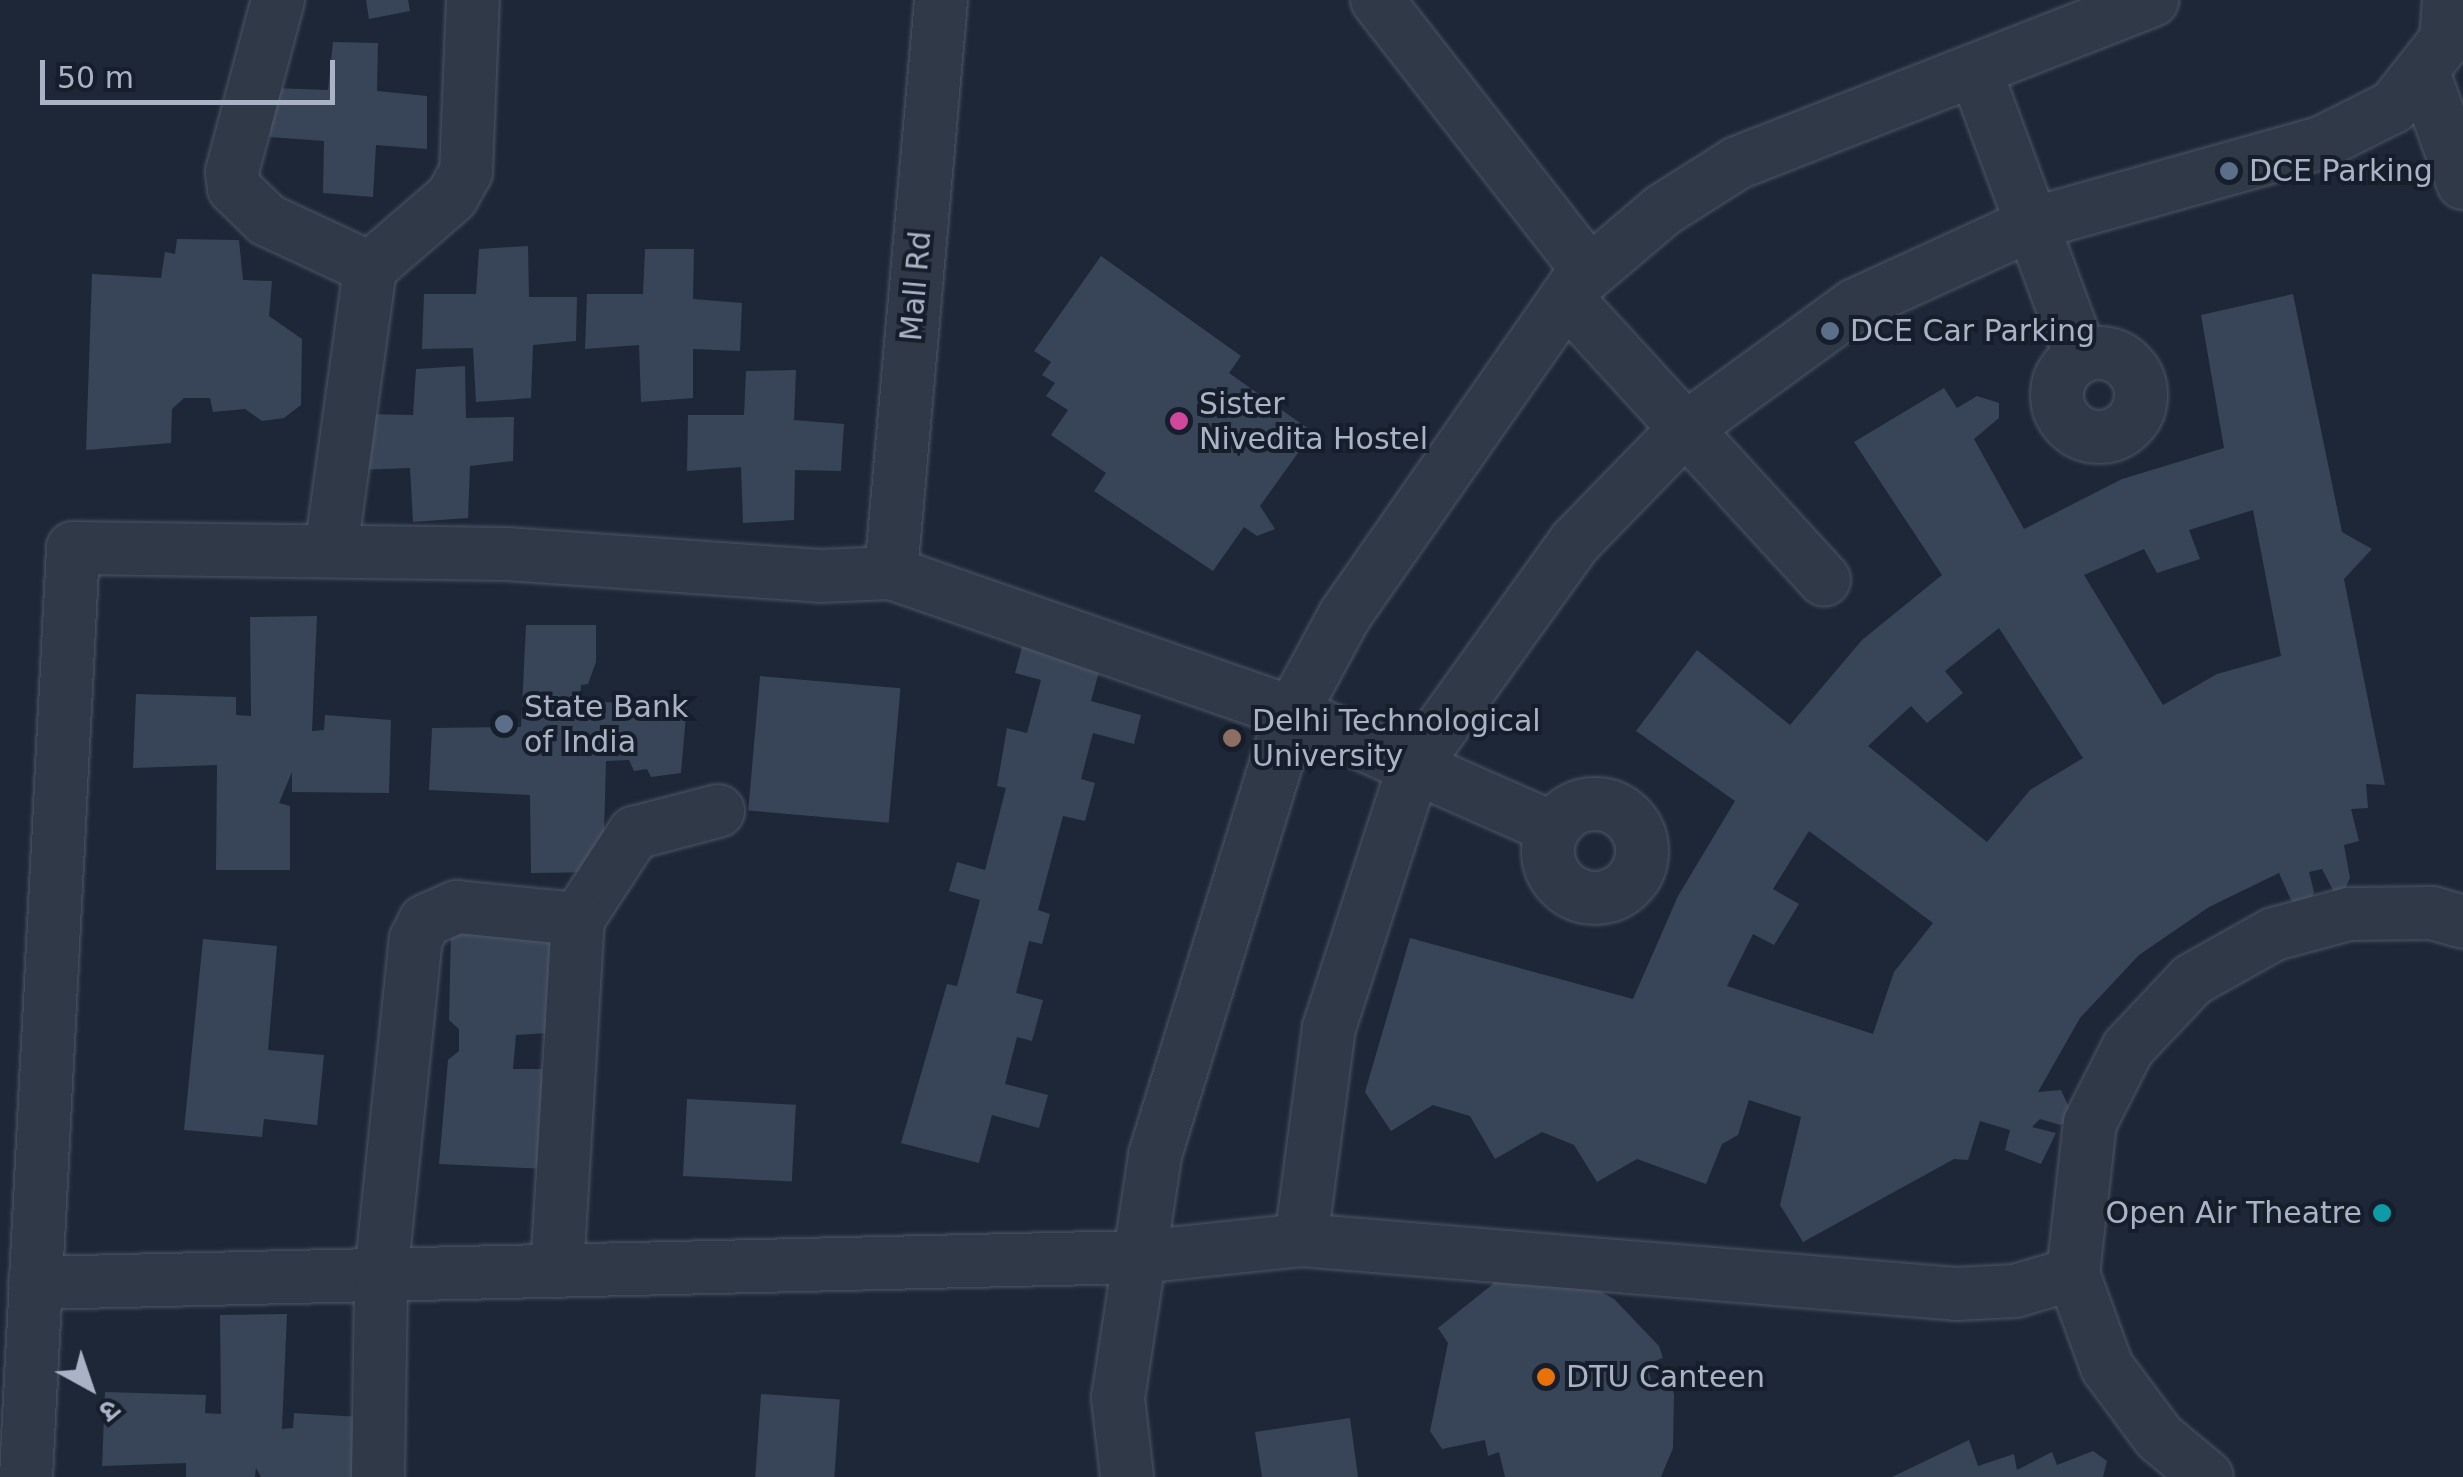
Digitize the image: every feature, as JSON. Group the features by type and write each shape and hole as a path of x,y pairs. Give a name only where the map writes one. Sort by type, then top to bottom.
{"lane":[{"path":"278,0 232,172 234,188 267,220 370,268"},
{"path":"331,550 370,268 452,197 466,172 473,0"},
{"name":"Mall Rd","path":"891,573 940,0"},
{"path":"1376,0 1685,429 1824,580"},
{"path":"1127,1477 1118,1398 1155,1154 1292,712 1345,615 1577,284 1664,210 1737,164 2152,0"},
{"path":"1301,1240 1329,1028 1414,766 1575,542 1685,429 1855,304 2032,224 2356,130 2393,107 2424,75 2446,40 2448,0"},
{"path":"1974,70 2081,357"},
{"path":"2424,75 2463,183"},
{"path":"26,1477 71,550 526,555 820,576 891,573 1292,712 1553,828"},
{"path":"557,1271 578,918 634,833 718,810"},
{"path":"378,1477 381,1275 416,939 426,921 457,907 578,918"},
{"path":"2207,1477 2159,1437 2107,1368 2073,1274 2090,1123 2128,1048 2192,980 2274,934 2349,914 2432,913 2463,922"},
{"path":"34,1283 1140,1257 1301,1240 1956,1294 2016,1291 2073,1274"}],"building":[{"path":"366,0 408,0 410,11 369,19"},
{"path":"333,42 378,43 377,91 427,96 427,149 376,145 373,197 323,193 324,141 270,137 274,88 328,90"},
{"path":"177,239 239,240 243,280 272,281 269,316 302,339 301,405 284,418 262,421 245,409 213,412 210,398 184,398 172,409 171,443 86,450 92,274 161,278 165,252 175,254"},
{"path":"528,246 529,297 577,297 576,341 533,345 531,398 476,402 473,348 422,349 424,294 476,294 479,249"},
{"path":"645,249 694,249 693,299 742,303 740,351 693,349 693,398 641,402 639,345 585,349 587,294 643,294"},
{"name":"Sister Nivedita Hostel","path":"1101,256 1241,356 1229,373 1313,432 1260,506 1275,529 1257,536 1244,527 1213,571 1094,491 1106,473 1051,435 1068,410 1046,396 1055,383 1042,375 1051,362 1034,351"},
{"path":"2293,294 2342,532 2372,549 2344,579 2385,785 2366,784 2368,808 2351,809 2359,841 2344,845 2350,878 2339,902 2322,869 2309,872 2314,892 2306,912 2291,900 2279,873 2209,907 2139,955 2080,1018 2038,1092 2061,1090 2074,1118 2060,1125 2040,1119 2032,1127 2056,1133 2041,1164 2005,1150 2010,1130 1980,1121 1968,1160 1954,1159 1803,1242 1780,1205 1801,1117 1749,1100 1738,1135 1722,1144 1706,1184 1637,1159 1597,1182 1574,1145 1542,1132 1495,1159 1470,1116 1433,1105 1391,1131 1365,1092 1410,938 1633,999 1678,896 1735,801 1636,731 1697,650 1790,725 1862,640 1942,575 1854,442 1944,388 1957,408 1977,396 1999,403 1999,418 1974,439 2024,529 2122,479 2224,448 2201,315","holes":["2253,510 2281,656 2217,674 2163,705 2084,575 2144,549 2157,573 2200,559 2189,530","1999,628 2083,758 2030,790 1987,842 1868,746 1911,706 1927,723 1963,693 1945,671","1809,831 1933,923 1894,972 1873,1034 1727,986 1753,934 1774,945 1799,904 1773,889"]},
{"path":"465,366 466,418 514,417 513,461 470,466 468,518 413,522 410,468 359,470 361,414 413,415 416,369"},
{"path":"796,370 794,420 844,424 841,471 795,470 794,520 743,523 741,467 687,471 688,415 744,415 746,371"},
{"path":"317,616 312,731 324,730 325,715 391,720 389,793 292,792 292,772 279,803 290,806 290,870 216,870 217,765 133,768 136,694 236,697 236,715 251,716 250,617"},
{"path":"526,625 596,625 596,662 588,684 581,685 578,716 583,717 586,702 687,703 681,773 651,777 647,769 634,771 629,760 606,761 603,872 531,873 530,795 429,790 432,728 521,727"},
{"path":"1025,636 1103,657 1091,701 1141,715 1134,744 1093,733 1081,779 1095,783 1085,821 1063,816 1038,910 1050,914 1042,944 1029,941 1016,993 1043,1000 1032,1041 1017,1037 1005,1084 1048,1095 1039,1128 992,1115 979,1163 901,1143 947,984 957,986 980,900 949,891 957,862 985,870 1006,788 997,786 1007,728 1027,733 1041,680 1015,673"},
{"path":"760,676 900,688 889,823 748,810"},
{"path":"451,928 560,932 548,1033 516,1035 513,1069 542,1069 542,1079 553,1079 549,1169 439,1164 448,1060 459,1051 459,1029 449,1020"},
{"path":"203,939 277,946 268,1050 324,1055 317,1125 264,1119 262,1137 184,1130"},
{"path":"687,1099 796,1105 792,1182 683,1176"},
{"name":"DTU Canteen","path":"1553,1265 1614,1299 1659,1346 1663,1358 1646,1364 1654,1390 1672,1384 1674,1395 1673,1448 1661,1477 1505,1477 1499,1452 1488,1456 1485,1440 1442,1449 1430,1431 1448,1343 1438,1328 1493,1284 1488,1269"},
{"path":"287,1314 282,1429 293,1428 294,1413 360,1417 358,1477 261,1477 256,1468 255,1477 186,1477 186,1463 102,1466 105,1392 206,1395 205,1413 221,1414 220,1315"},
{"path":"761,1394 840,1400 834,1477 755,1477"},
{"path":"1350,1418 1358,1477 1262,1477 1255,1432"},
{"path":"1969,1440 1978,1466 2014,1454 2017,1470 2052,1452 2057,1465 2093,1451 2107,1461 2103,1477 1892,1477"}],"place":[{"name":"DCE Parking","path":"2229,171"},
{"name":"DCE Car Parking","path":"1830,331"},
{"name":"Sister Nivedita Hostel","path":"1179,421"},
{"name":"State Bank of India","path":"504,724"},
{"name":"Delhi Technological University","path":"1232,738"},
{"name":"Open Air Theatre","path":"2382,1213"},
{"name":"DTU Canteen","path":"1546,1377"}]}
